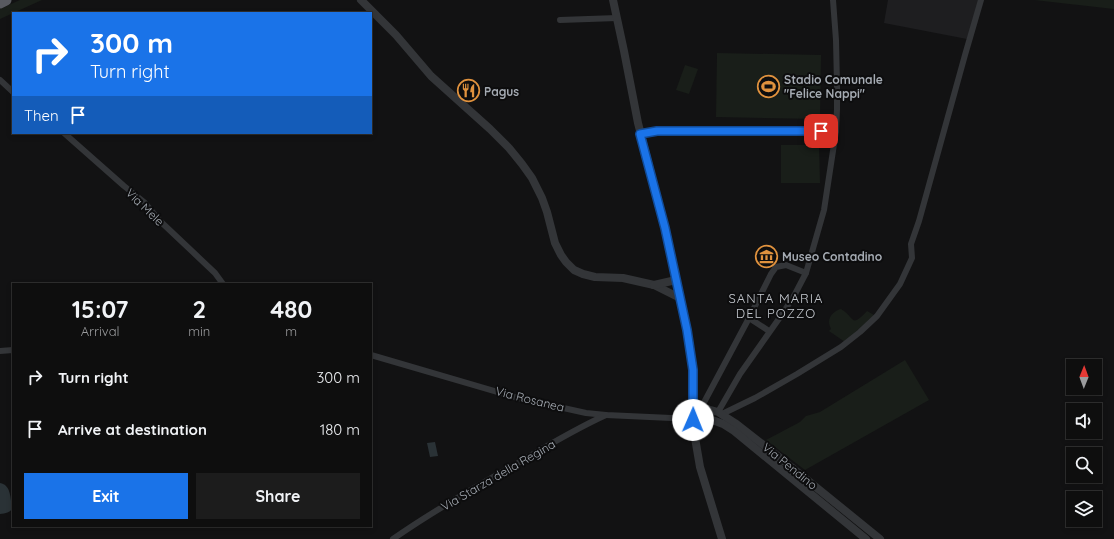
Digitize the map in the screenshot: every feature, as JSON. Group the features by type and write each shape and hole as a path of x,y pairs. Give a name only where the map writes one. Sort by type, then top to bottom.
{"highway":[{"path":"0,3 6,0"}],"street":[{"path":"361,0 396,35 431,76 490,129 522,164 532,178 542,198 555,243 561,255 574,270 583,274 623,278 654,285 680,298"},
{"path":"613,0 640,134 665,228 687,330 698,409"},
{"path":"720,413 740,374 795,294 806,273 824,210 836,131 837,109 836,40 833,0"},
{"path":"720,413 755,398 842,347 877,316 900,284 912,258 911,244 919,221 981,0"},
{"path":"560,20 617,18"},
{"path":"0,80 12,91"},
{"path":"640,134 657,131 836,131"},
{"name":"Via Mele","path":"65,134 144,202 165,226 216,273 222,283"},
{"path":"722,539 700,467 693,420 776,267 786,265 806,273"},
{"path":"654,285 676,280"},
{"path":"749,318 769,331"},
{"path":"0,350 12,350"},
{"name":"Via Rosanea","path":"372,355 518,398 586,413 693,420"},
{"name":"Via Pendino","path":"698,409 720,413 776,454 880,539"},
{"name":"Via Starza della Regina","path":"393,539 475,487 584,425 606,415"},
{"name":"Via Pendino","path":"693,420 723,424 734,431 866,539"}],"shaded area":[{"path":"20,0 42,0 15,12 12,12 12,14 0,19 0,9"},
{"path":"888,0 979,0 967,39 884,23"},
{"path":"1034,0 1114,0 1114,9"},
{"name":"Stadio Comunale \"Felice Nappi\"","path":"717,53 821,55 820,119 716,117"},
{"path":"685,65 698,69 689,94 676,90"},
{"path":"781,145 819,145 820,183 781,183"},
{"path":"841,309 853,320 858,319 867,311 874,315 845,342 829,331 831,329 829,319 831,315 837,310"},
{"path":"905,360 929,400 805,470 766,440 800,422 806,416 820,412"},
{"path":"435,442 438,456 430,457 427,443"},
{"path":"0,483 4,484 8,489 12,508 6,513 0,514"}],"place":[{"name":"Stadio Comunale \"Felice Nappi\"","path":"768,86"},
{"name":"Pagus","path":"468,91"},
{"name":"Museo Contadino","path":"766,256"}],"district":[{"name":"SANTA MARIA DEL POZZO","path":"776,306"}],"route":[{"path":"693,420 693,370 687,330 665,228 640,134 657,131 821,131"}]}
